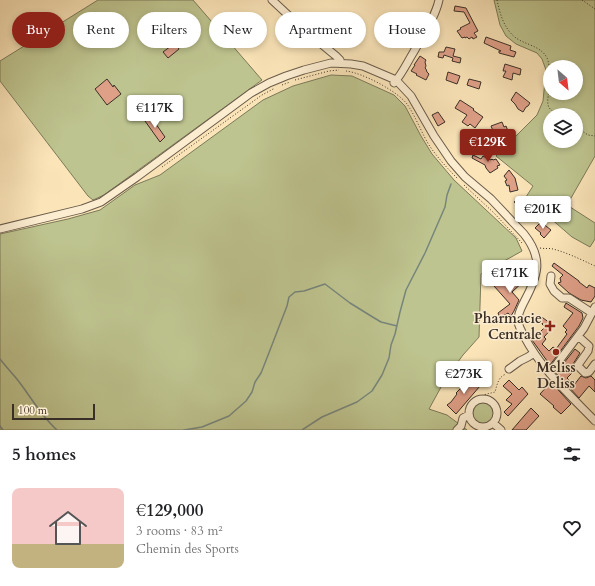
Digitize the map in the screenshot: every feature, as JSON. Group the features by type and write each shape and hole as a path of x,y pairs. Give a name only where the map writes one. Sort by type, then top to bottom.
{"street":[{"path":"272,0 340,60"},
{"path":"395,82 422,38 439,0"},
{"path":"0,229 92,206 113,194 265,85 286,76 322,65 331,63 351,64 395,82 415,104 434,136 465,178 491,199 531,242 535,252 537,272 535,280 518,315 518,321 523,334 534,352 556,381 595,421"},
{"path":"550,373 593,315 569,298 562,298 554,291 550,284 551,276"},
{"path":"578,336 589,346 588,351 578,365 579,367 585,373 589,372 595,364"},
{"path":"508,372 520,361 528,358 534,352"},
{"path":"484,399 490,400 494,404 497,408 498,414 493,423 489,426 479,428 470,420 469,410 475,401 484,399"},
{"path":"457,430 463,418 469,415"},
{"path":"493,423 501,430"}],"path":[{"path":"497,0 500,13 511,34 517,39 542,52 546,56 549,63 550,88 548,104 550,108"},
{"path":"582,0 595,9"},
{"path":"282,85 317,74 341,70"},
{"path":"150,168 155,172 262,95 276,87"},
{"path":"583,132 588,136 595,136"},
{"path":"538,246 540,248 562,252 595,266"},
{"path":"484,399 483,395 494,392 497,382 508,372"}],"green space":[{"path":"98,0 193,0 209,19 209,48 234,48 262,80 104,195 93,200 88,196 0,81 0,61 21,48 65,48 65,21 73,16 73,48 129,48 129,12 79,12"},
{"path":"494,0 595,0 595,156 567,205 595,223 595,239 590,247 572,237 526,197 533,186 496,156 537,115 543,100 583,100 583,60 543,60 543,62 537,53 516,44 506,36 500,25"},
{"path":"331,75 352,76 394,95 405,106 432,154 454,180 516,238 522,251 481,274 479,337 446,378 429,409 447,415 467,430 0,430 0,234 68,219 100,210 135,185 160,175 263,100 293,86"},
{"path":"483,400 492,404 496,413 492,422 483,426 474,422 470,413 474,404"}],"building":[{"path":"455,6 466,8 478,31 474,33 477,37 473,39 472,37 469,39 467,37 462,38 457,31 470,23 464,12 454,11"},
{"path":"486,37 511,46 510,50 516,52 514,57 499,53 499,51 501,51 484,43"},
{"path":"446,47 455,49 453,56 461,58 460,63 452,61 453,58 444,55 443,58 438,57 439,52 444,52"},
{"path":"168,48 179,49 168,58 163,52"},
{"path":"420,56 426,60 425,68 429,74 426,80 411,71"},
{"path":"505,64 521,69 520,75 513,73 512,80 503,77 506,71 503,71"},
{"path":"448,72 460,76 457,84 446,80"},
{"path":"107,79 121,94 107,105 95,89"},
{"path":"469,79 481,82 479,89 467,85"},
{"path":"516,92 530,103 523,112 518,109 511,100"},
{"path":"460,100 483,117 475,128 470,124 468,126 462,122 467,115 455,108"},
{"path":"438,112 445,122 438,126 432,115"},
{"path":"151,117 165,137 160,142 145,121"},
{"path":"502,122 508,131 499,135 500,138 496,139 491,126"},
{"path":"473,155 481,159 483,156 491,160 496,159 500,165 490,173 485,165 472,158"},
{"path":"509,170 515,178 518,190 510,192 509,185 507,186 505,181 507,180 504,176"},
{"path":"519,197 536,215 532,219 526,211 523,214 516,206 517,205 514,202"},
{"path":"541,222 551,230 544,238 535,228"},
{"path":"554,263 587,288 589,285 595,288 595,296 591,302 581,300 569,293 558,283 561,282 560,278 563,275 552,266"},
{"path":"519,273 525,280 512,292 519,300 511,316 508,313 500,318 498,313 510,304 494,286 501,280 506,285"},
{"path":"566,303 582,313 583,318 579,326 550,365 532,340 545,327 536,319 539,315 554,326 544,337 546,339 542,344 549,351 553,347 556,349 567,334 565,332 567,330 563,326 573,313 564,307"},
{"path":"575,349 580,353 573,364 575,370 567,378 574,385 581,376 586,378 591,376 595,380 595,392 589,386 579,398 556,373"},
{"path":"469,376 480,386 456,414 447,405 457,394 456,393 461,388 462,389 468,381"},
{"path":"509,380 519,390 522,387 528,394 508,416 504,412 512,404 506,400 512,394 503,386"},
{"path":"551,382 571,404 561,414 540,394"},
{"path":"531,408 539,416 526,430 512,430"}],"waterway":[{"path":"302,430 322,417 357,402 372,391 382,375 389,358 391,345 406,290 425,253 445,207 451,184"},
{"path":"184,430 202,427 229,416 246,401 261,373 287,306 289,297 295,292 304,291 325,284 350,303 381,322 397,326"},
{"path":"0,359 20,383 42,414 57,430"},
{"path":"0,426 3,430"}],"place":[{"name":"Pharmacie Centrale","path":"550,326"},
{"name":"Meliss Deliss","path":"556,352"}]}
